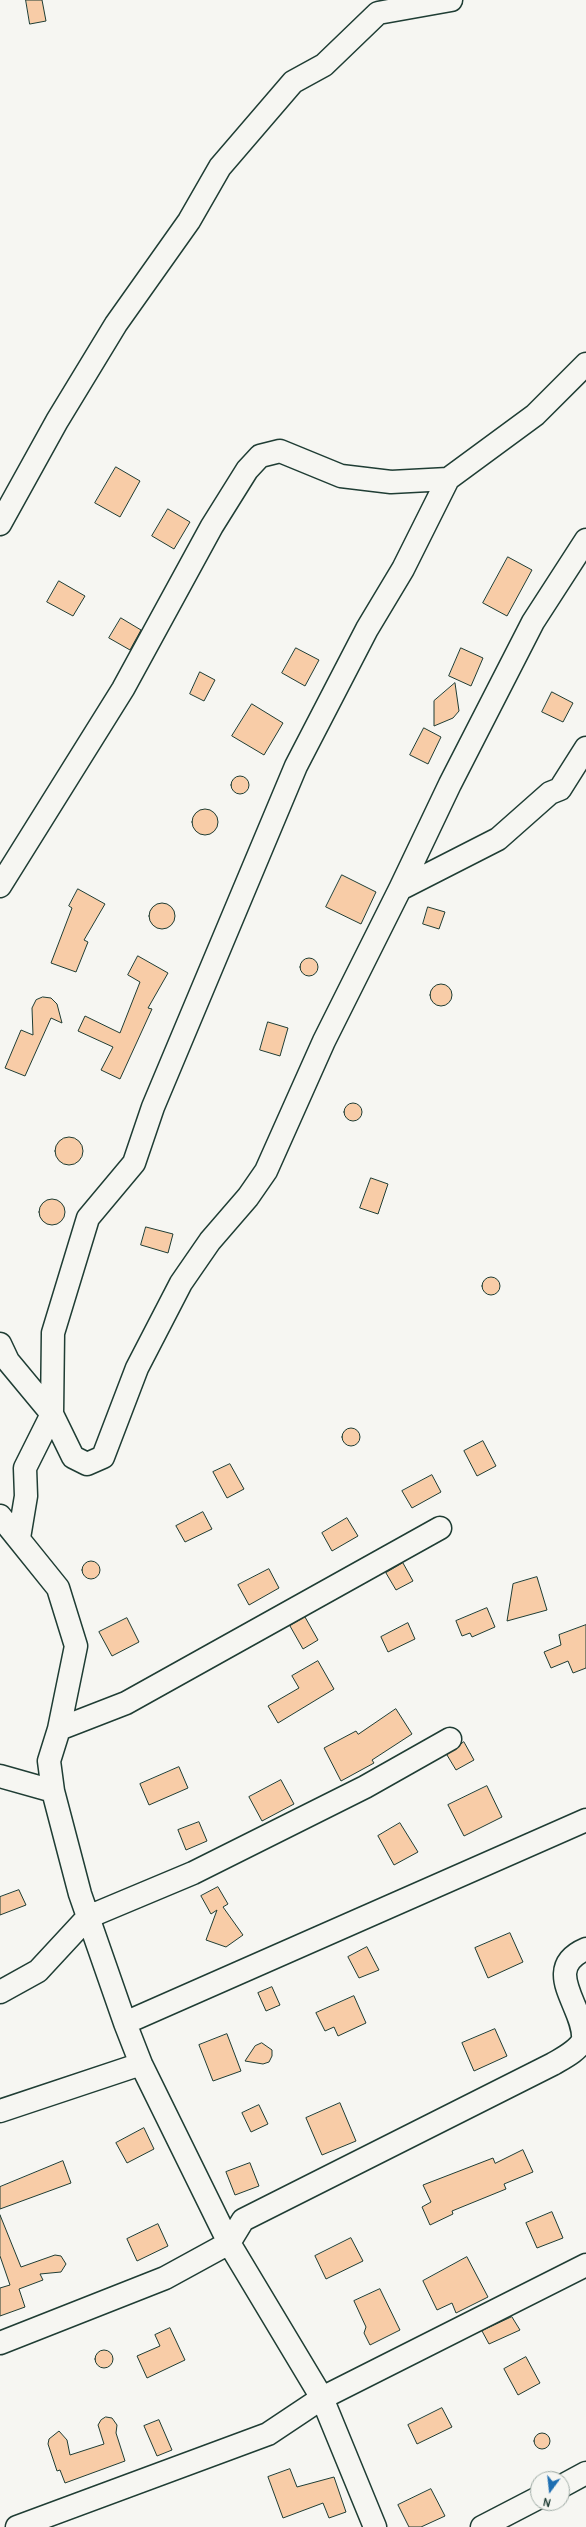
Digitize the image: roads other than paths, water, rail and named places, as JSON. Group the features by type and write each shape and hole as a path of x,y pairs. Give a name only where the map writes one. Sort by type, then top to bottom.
{"street":[{"path":"0,524 57,421 116,324 189,221 225,161 293,82 324,65 378,13 451,0"},
{"path":"19,1538 26,1496 25,1468 52,1414 53,1333 88,1218 134,1163 153,1107 296,766 367,629 403,569 448,479 535,415 586,364"},
{"path":"0,886 123,689 212,526 247,470 260,456 280,451 341,476 391,482 448,479"},
{"path":"0,1344 8,1361 52,1414 73,1457 87,1464 103,1457 137,1368 181,1283 210,1241 248,1197 266,1171 324,1041 400,889 450,784 533,622 586,540"},
{"path":"400,889 498,838 550,793 560,789 586,748"},
{"path":"0,1516 58,1588 76,1646 59,1729 49,1761 54,1791 80,1894 125,2023 141,2064 229,2243 322,2398 375,2527"},
{"path":"59,1729 126,1703 440,1528"},
{"path":"0,1992 38,1971 88,1917 193,1873 365,1787 450,1739"},
{"path":"0,1776 54,1791"},
{"path":"125,2023 586,1820"},
{"path":"0,2343 164,2278 229,2243 243,2220 552,2064 574,2051 583,2040 586,2024 567,1979 567,1964 575,1954 586,1949"},
{"path":"0,2111 141,2064"},
{"path":"17,2527 268,2434 322,2398 586,2265"},
{"path":"570,2482 586,2473"},
{"path":"482,2527 530,2502"}]}
